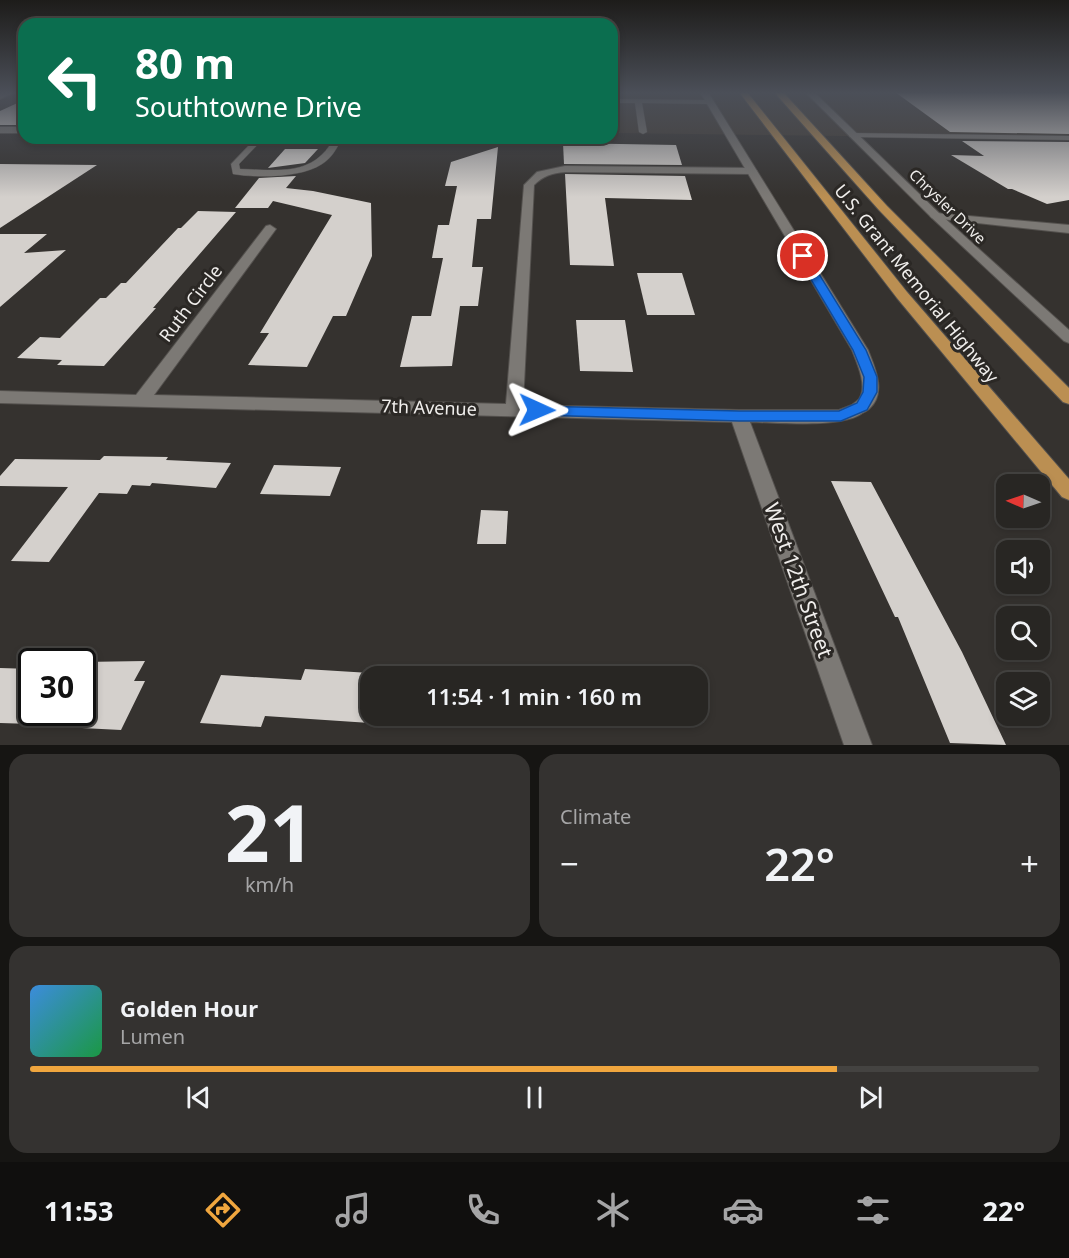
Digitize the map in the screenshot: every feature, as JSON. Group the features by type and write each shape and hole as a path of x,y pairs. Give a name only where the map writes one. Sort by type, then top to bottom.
{"main road":[{"name":"U.S. Grant Memorial Highway","path":"770,127 884,273 972,380 1069,492"},
{"name":"U.S. Grant Memorial Highway","path":"810,127 891,216 1069,398"}],"street":[{"path":"725,127 752,171"},
{"name":"Chrysler Drive","path":"845,127 936,216 1069,338"},
{"path":"0,130 18,130"},
{"path":"514,410 529,185 533,180 543,173 565,169 752,171"},
{"name":"7th Avenue","path":"0,397 739,416 841,416 862,407 870,392 870,377 860,350 752,171"},
{"path":"936,216 1069,229"},
{"name":"Ruth Circle","path":"141,400 270,229"},
{"name":"West 12th Street","path":"739,416 858,745"}],"lane":[{"path":"642,127 643,132"},
{"path":"853,135 1069,138"},
{"path":"254,144 235,164 236,172 301,170 315,167 327,159 335,144"}],"shaded area":[{"path":"618,127 1069,127 1069,139 618,133"}],"building":[{"path":"943,127 1069,127 1069,134 950,132"},
{"path":"962,141 1069,142 1069,200 1047,204 1008,189 951,155 984,156"},
{"path":"563,144 618,144 676,145 682,165 564,164"},
{"path":"498,147 491,219 477,219 472,267 483,267 478,306 460,306 452,366 400,367 412,316 431,316 443,258 432,258 438,225 449,225 457,186 445,186 451,162"},
{"path":"285,149 318,149 305,163 268,168"},
{"path":"0,164 97,165 0,228"},
{"path":"565,174 685,176 692,200 605,198 614,266 570,265"},
{"path":"296,176 286,188 371,203 372,256 346,316 333,316 307,367 248,365 269,333 260,333 332,215 273,201 268,208 235,208 259,178"},
{"path":"198,211 236,212 104,366 57,365 62,360 17,358 40,337 60,338 100,298 106,298 121,283 126,283 178,228 181,228"},
{"path":"0,234 47,234 24,253 66,250 0,307"},
{"path":"637,273 682,273 695,315 647,315"},
{"path":"576,320 625,320 633,372 580,371"},
{"path":"104,456 168,457 166,460 231,463 216,488 152,483 150,486 132,485 127,494 99,493 49,562 11,561 68,487 0,486 0,476 15,459 100,460"},
{"path":"274,465 341,467 330,496 260,494"},
{"path":"831,481 871,482 962,652 1006,745 950,743 898,617 895,617"},
{"path":"481,510 508,511 506,544 477,544"},
{"path":"145,661 134,681 145,681 121,730 82,728 82,726 96,726 96,662"},
{"path":"0,668 18,669 18,724 0,723"},
{"path":"305,669 360,672 360,722 265,716 261,727 200,723 221,675 301,680"}],"route":[{"path":"537,410 739,416 841,416 862,407 870,392 870,377 860,350 803,256"}]}
